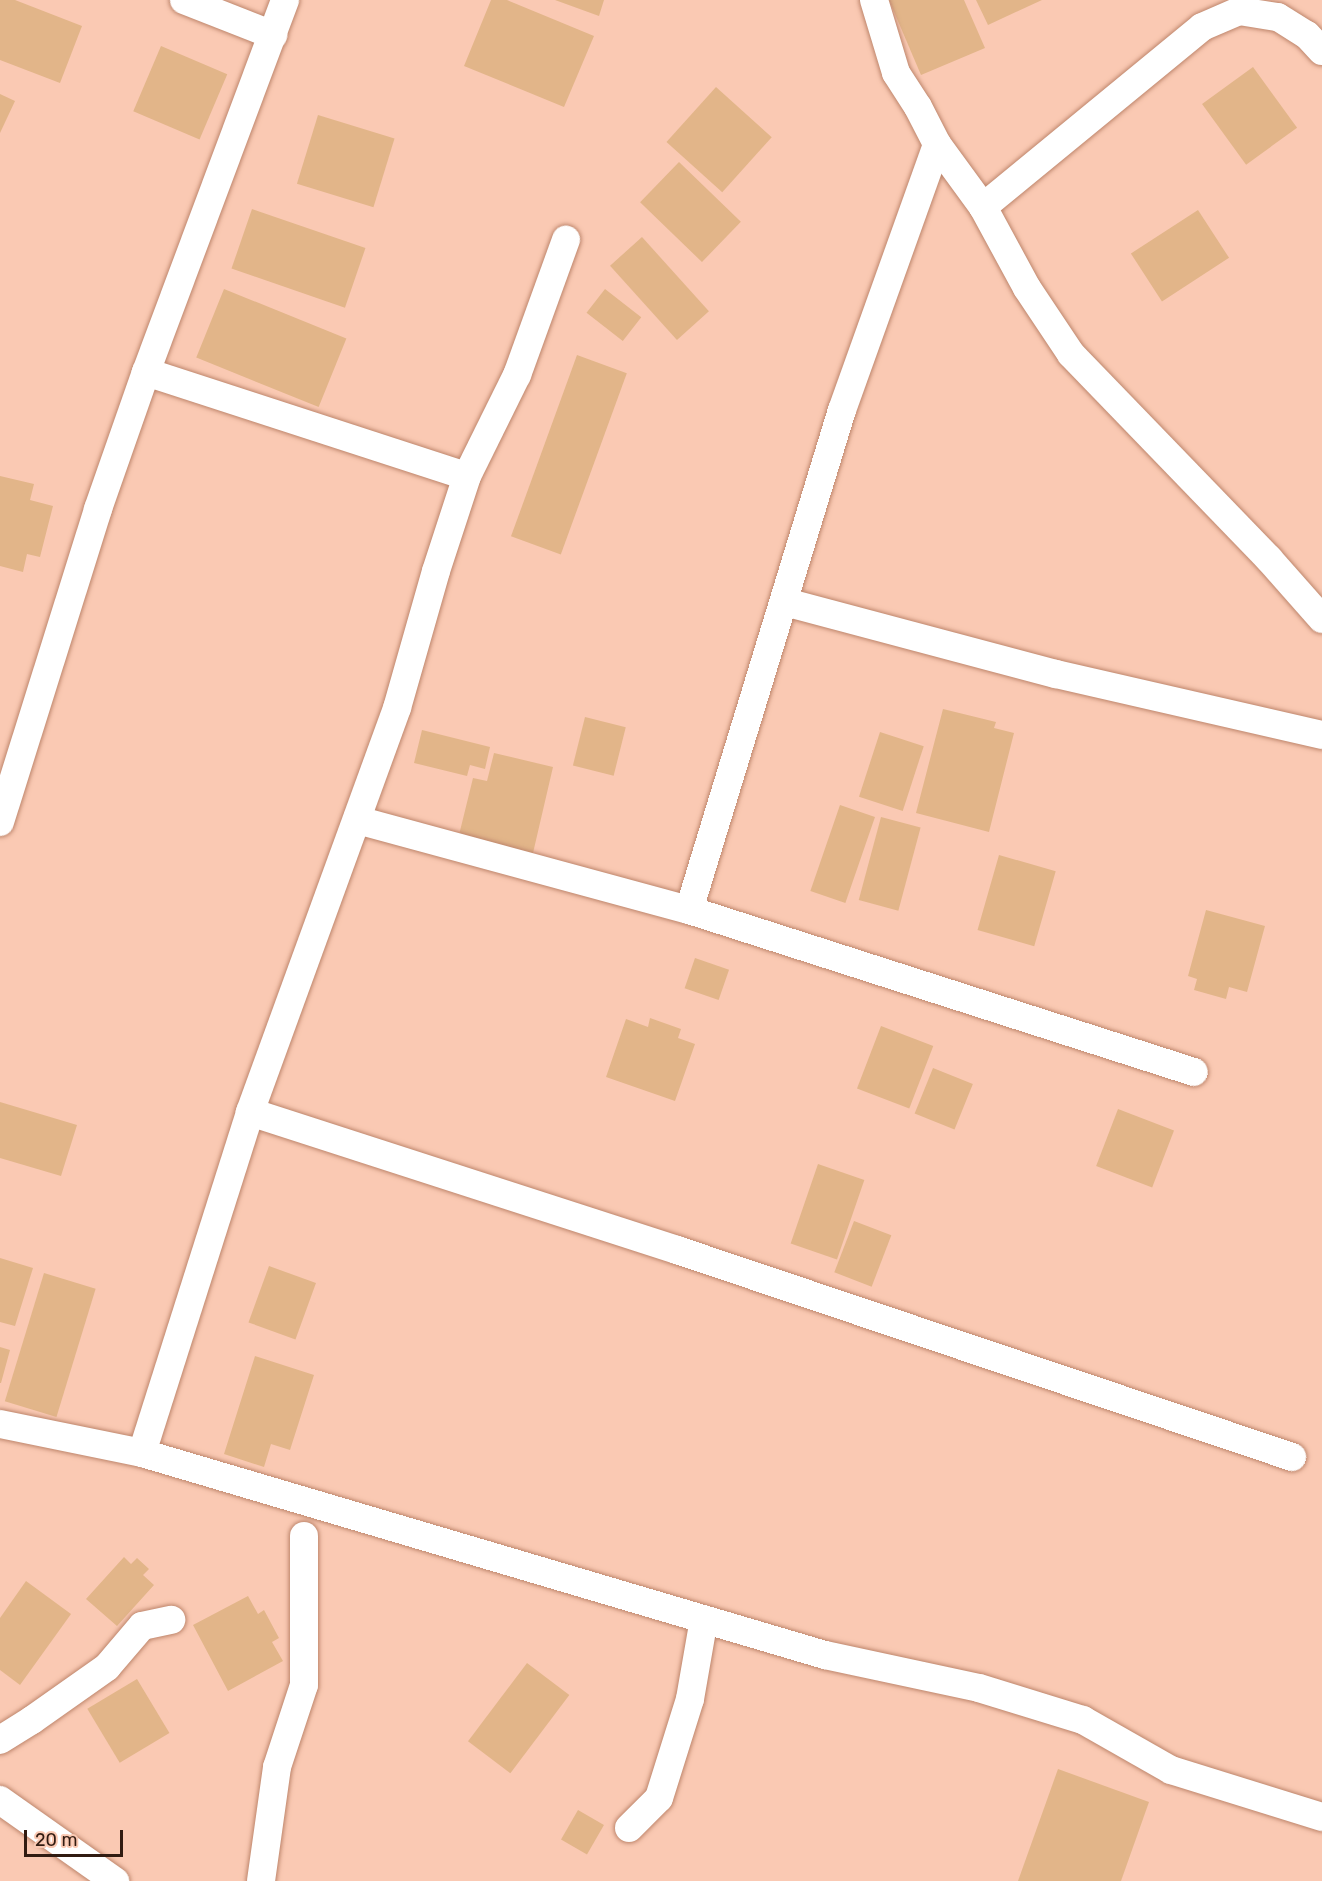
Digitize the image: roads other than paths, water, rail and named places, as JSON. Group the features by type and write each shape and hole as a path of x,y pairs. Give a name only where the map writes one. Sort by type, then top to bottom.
{"street":[{"path":"184,0 273,35"},
{"path":"0,822 98,508 146,372 285,0"},
{"path":"874,0 896,73 918,107 937,144 983,207 1027,288 1071,354 1269,559 1322,619"},
{"path":"983,207 1202,27 1239,11 1278,17 1307,35 1322,51"},
{"path":"689,910 842,410 937,144"},
{"path":"142,1454 250,1112 397,708 436,571 467,476 517,375 566,240"},
{"path":"146,372 467,476"},
{"path":"785,602 1056,674 1322,735"},
{"path":"357,820 689,910 1194,1072"},
{"path":"250,1112 666,1247 1292,1457"},
{"path":"0,1424 142,1454 825,1655 979,1688 1083,1720 1171,1770 1322,1817"},
{"path":"261,1881 277,1767 304,1685 304,1536"},
{"path":"629,1828 659,1798 690,1699 704,1619"},
{"path":"0,1740 106,1667 142,1626 171,1620"},
{"path":"0,1800 115,1881"}]}
